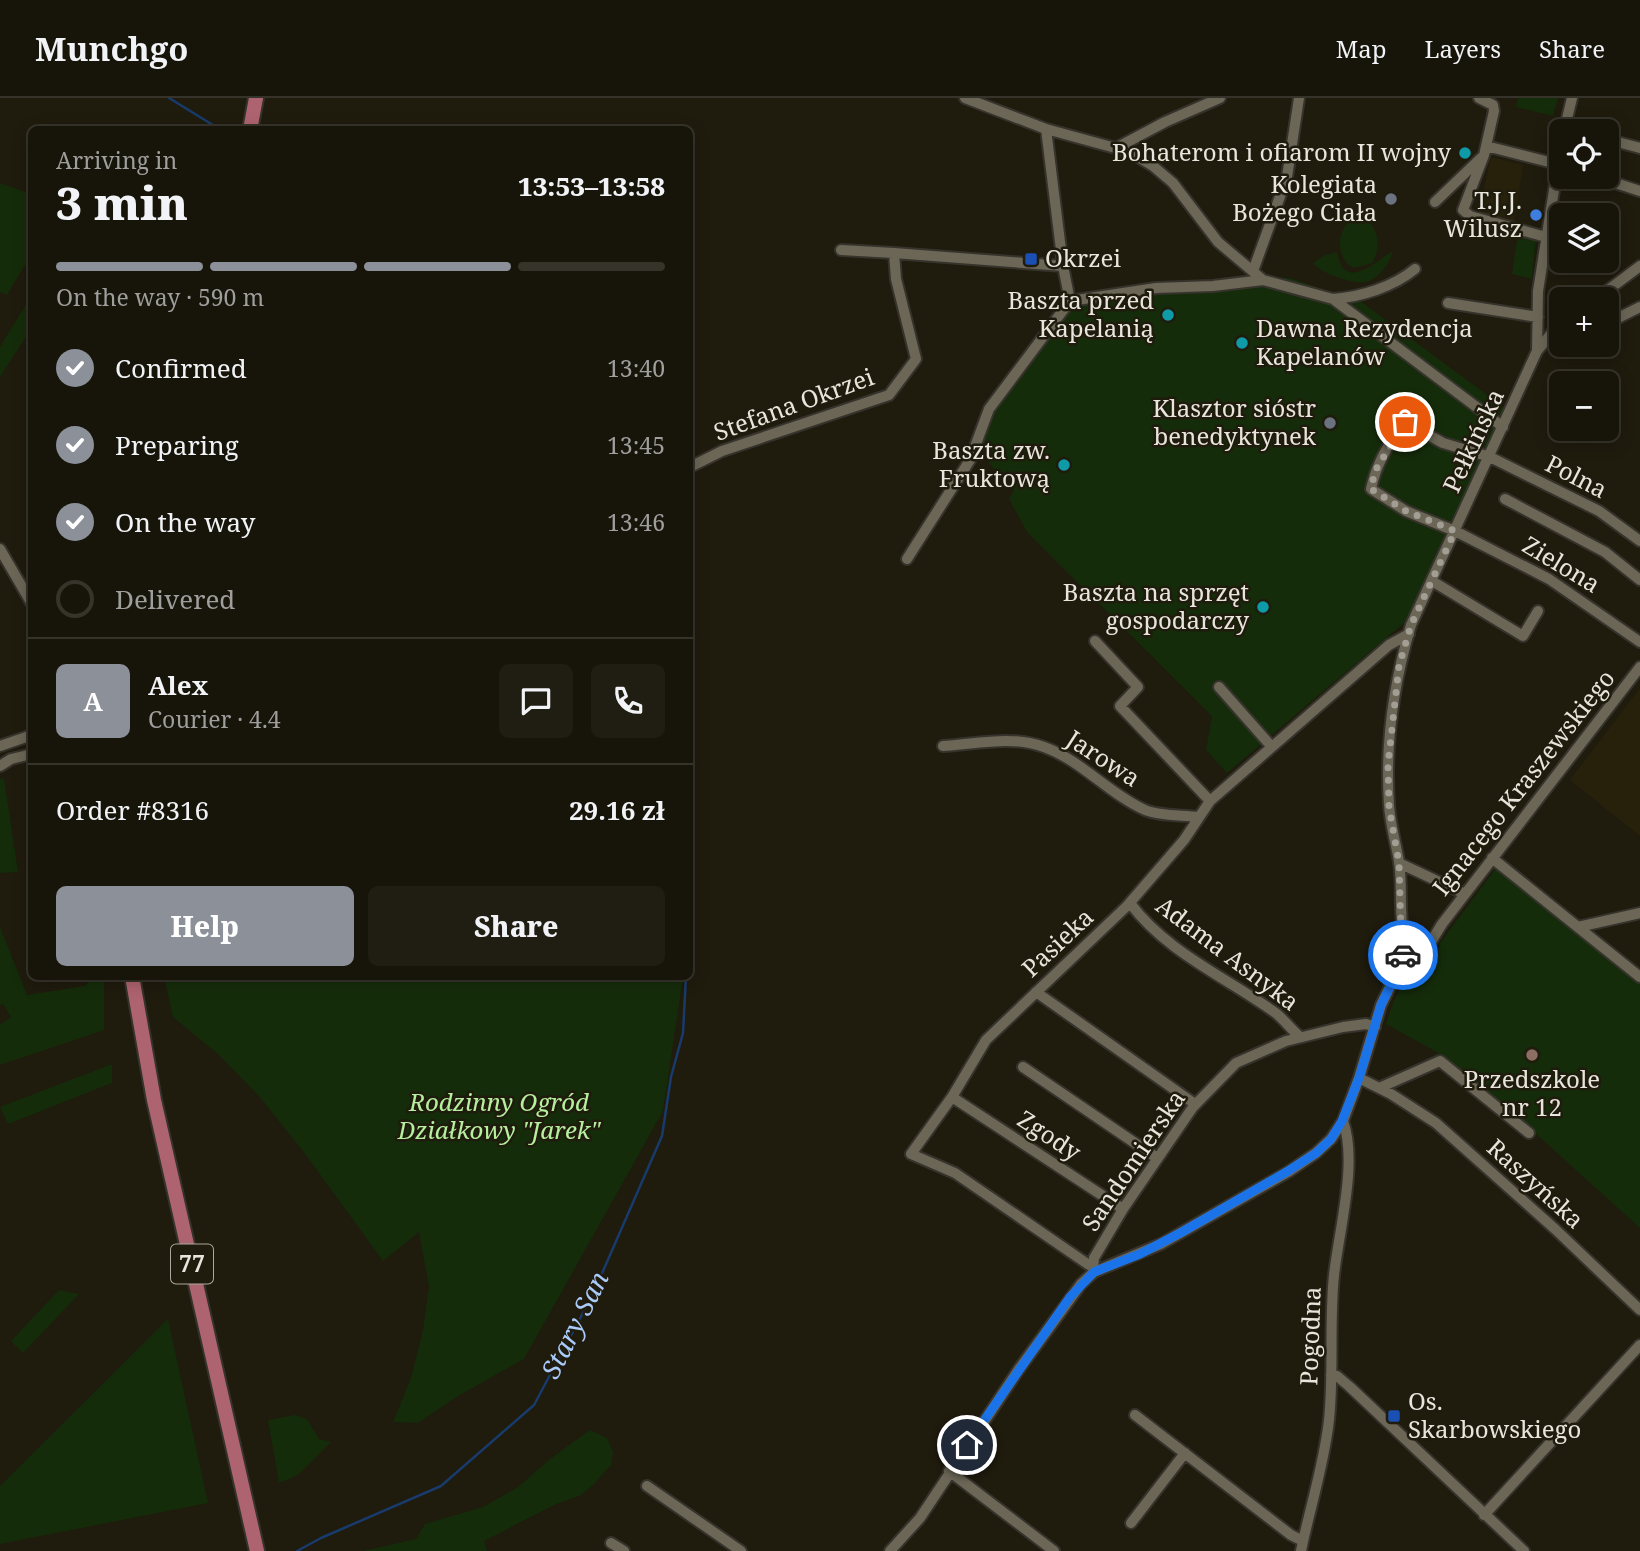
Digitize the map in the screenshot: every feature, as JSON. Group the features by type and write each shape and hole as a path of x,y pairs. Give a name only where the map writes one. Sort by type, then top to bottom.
{"main road":[{"path":"250,126 256,98"},
{"name":"77","path":"133,980 154,1100 257,1551"}],"street":[{"path":"964,98 1046,129 1118,147 1153,166 1173,183 1218,242 1263,280"},
{"path":"1118,147 1165,122 1220,98"},
{"path":"1253,271 1287,177 1299,98"},
{"path":"1479,98 1495,107 1485,150 1463,210 1470,216 1546,237"},
{"path":"1569,119 1572,98"},
{"path":"1046,129 1070,301"},
{"path":"1619,142 1640,148"},
{"path":"1485,150 1549,162"},
{"path":"1435,202 1485,150"},
{"path":"1619,184 1640,191"},
{"path":"1538,351 1538,291 1555,189"},
{"path":"841,250 1063,266"},
{"name":"Stefana Okrzei","path":"693,466 722,451 889,395 916,359 896,279 894,253"},
{"path":"1612,287 1640,266"},
{"path":"907,559 970,460 989,409 1070,301 1156,288 1213,286 1263,280 1333,299 1353,298 1404,277 1415,269"},
{"path":"1333,299 1503,427"},
{"path":"1448,303 1538,317"},
{"path":"1619,318 1640,307"},
{"path":"1538,351 1549,337"},
{"name":"Pełkińska","path":"1418,941 1401,930 1399,863 1389,807 1388,764 1399,666 1409,634 1432,581 1538,351"},
{"name":"Polna","path":"1405,422 1443,443 1490,457 1599,511 1640,541"},
{"name":"Zielona","path":"1405,422 1375,471 1371,489 1406,511 1455,531 1549,579 1640,642"},
{"path":"1505,499 1605,552 1640,580"},
{"path":"0,549 28,597"},
{"path":"1432,581 1523,636 1538,611"},
{"name":"Pasieka","path":"1093,1269 955,1173 911,1154 952,1097 986,1040 1130,903 1184,840 1210,801 1378,654 1409,634"},
{"path":"1095,641 1138,687 1120,706 1210,801"},
{"path":"1378,654 1399,666"},
{"name":"Ignacego Kraszewskiego","path":"1409,961 1421,964 1428,960 1431,952 1418,941 1442,924 1640,667"},
{"path":"1219,687 1270,746"},
{"path":"0,746 28,736"},
{"name":"Jarowa","path":"943,746 1012,740 1043,746 1062,755 1126,800 1148,811 1198,817"},
{"path":"0,766 11,759 28,755"},
{"path":"1492,858 1640,977"},
{"path":"1399,863 1465,894"},
{"name":"Adama Asnyka","path":"1130,903 1156,932 1199,964 1279,1016 1300,1037"},
{"path":"1578,927 1640,914"},
{"path":"890,1551 920,1518 949,1471 1070,1297 1093,1269 1161,1244 1288,1171 1316,1153 1331,1139 1342,1121 1359,1078 1381,1005 1409,961 1402,949 1418,941"},
{"path":"1036,992 1195,1104"},
{"name":"Sandomierska","path":"1093,1269 1094,1258 1157,1158 1195,1104 1236,1063 1300,1037 1343,1027 1366,1024 1375,1027"},
{"path":"1379,1088 1440,1061 1529,1133"},
{"path":"1023,1067 1157,1158"},
{"name":"Raszyńska","path":"1359,1078 1436,1123 1555,1229 1640,1310"},
{"name":"Zgody","path":"952,1097 1123,1209"},
{"name":"Pogodna","path":"1302,1546 1325,1451 1334,1278 1350,1156 1342,1121"},
{"path":"1485,1515 1640,1345"},
{"path":"1331,1375 1337,1376 1350,1387 1524,1551"},
{"path":"1135,1415 1302,1546"},
{"path":"1131,1523 1185,1453"},
{"path":"949,1471 1054,1551"},
{"path":"647,1486 741,1551"},
{"path":"611,1543 624,1551"}],"shaded area":[{"path":"1491,157 1523,165 1514,224 1478,213"},
{"path":"1640,688 1640,836 1570,780"}],"green space":[{"path":"1518,98 1558,98 1553,116 1516,107"},
{"path":"0,183 28,193 28,260 7,295 0,292"},
{"path":"1361,216 1372,225 1378,244 1372,263 1354,268 1342,256 1340,239 1347,224"},
{"path":"1518,233 1536,239 1532,279 1512,274"},
{"path":"1393,251 1381,272 1373,279 1363,282 1331,275 1313,263 1325,255 1337,252 1346,271 1354,273 1362,271"},
{"path":"1249,277 1290,278 1336,294 1352,295 1506,409 1405,622 1227,773 1206,750 1212,716 1027,532 1009,499 1014,490 1007,476 1000,477 972,441 1058,309 1060,301 1077,294 1142,285"},
{"path":"28,301 28,334 0,377 0,347"},
{"path":"0,779 4,779 18,872 0,873"},
{"path":"1496,868 1640,983 1640,1228 1535,1133 1442,1055 1386,1024 1396,997 1407,979 1437,962 1440,943"},
{"path":"0,927 27,995 85,986 90,980 104,980 104,1030 0,1065 0,1025 11,1017 3,1004 0,1005"},
{"name":"Rodzinny Ogród Działkowy \"Jarek\"","path":"165,980 683,980 663,1111 524,1359 458,1396 418,1423 393,1422 411,1378 423,1330 429,1287 419,1232 383,1261 306,1155 259,1096 219,1055 173,1017"},
{"path":"112,1064 112,1083 8,1124 0,1107"},
{"path":"59,1290 79,1294 23,1353 11,1341"},
{"path":"168,1319 208,1503 0,1544 0,1486"},
{"path":"295,1415 307,1419 319,1439 331,1442 298,1475 279,1483 268,1420"},
{"path":"590,1430 607,1438 613,1452 611,1465 581,1495 554,1505 484,1541 487,1551 363,1551 416,1539 425,1524 483,1507 518,1487"}],"waterway":[{"path":"169,98 214,126"},
{"name":"Stary San","path":"297,1551 441,1486 534,1405 593,1294 662,1136 671,1077 683,1033 686,980"}],"way so far":[{"path":"1403,955 1405,942 1401,930 1399,863 1389,807 1388,764 1399,666 1411,625 1455,531 1406,511 1371,489 1375,471 1405,422"}],"place":[{"name":"Bohaterom i ofiarom II wojny","path":"1465,153"},
{"name":"Kolegiata Bożego Ciała","path":"1391,199"},
{"name":"T.J.J. Wilusz","path":"1536,215"},
{"name":"Okrzei","path":"1031,259"},
{"name":"Baszta przed Kapelanią","path":"1168,315"},
{"name":"Dawna Rezydencja Kapelanów","path":"1242,343"},
{"name":"Klasztor sióstr benedyktynek","path":"1330,423"},
{"name":"Baszta zw. Fruktową","path":"1064,465"},
{"name":"Baszta na sprzęt gospodarczy","path":"1263,607"},
{"name":"Przedszkole nr 12","path":"1532,1055"},
{"name":"Os. Skarbowskiego","path":"1394,1416"}],"route":[{"path":"967,1445 1070,1297 1094,1272 1161,1244 1288,1171 1316,1153 1331,1139 1351,1100 1381,1005 1394,983 1403,955"}]}
